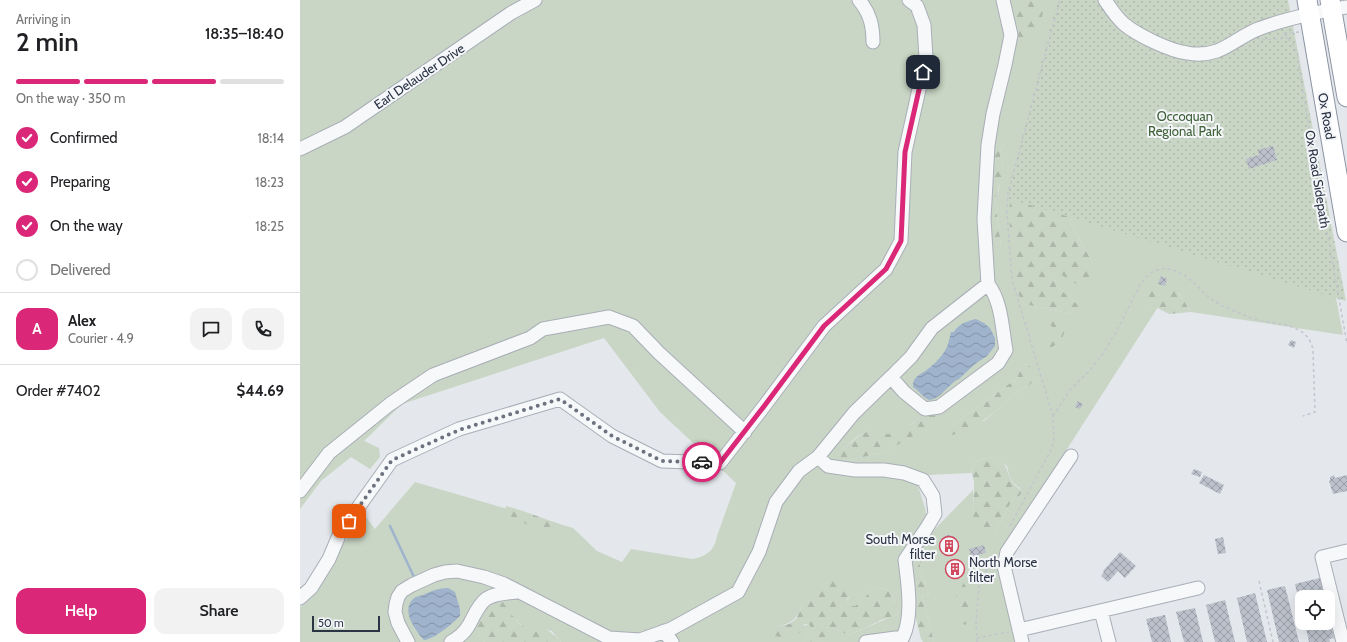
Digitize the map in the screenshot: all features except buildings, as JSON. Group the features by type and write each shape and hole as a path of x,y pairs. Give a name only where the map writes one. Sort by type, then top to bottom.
{"highway":[{"name":"Ox Road","path":"1336,6 1347,97"},
{"name":"Ox Road","path":"1308,7 1347,232"}],"street":[{"name":"Earl Delauder Drive","path":"300,149 345,127 510,13 535,0"},
{"path":"859,0 872,22 874,30 873,42"},
{"path":"300,598 311,588 329,559 340,533 392,460 459,430 560,399 612,436 662,461 720,463 824,326 886,269 901,241 905,152 926,58 924,25 918,6 909,0"},
{"path":"891,377 904,392 924,409 939,407 998,363 1006,350 994,292 988,284 984,219 988,145 993,114 1011,35 1003,0"},
{"path":"1105,0 1118,19 1133,31 1172,49 1197,54 1210,53 1219,50 1256,30 1308,7 1336,6"},
{"path":"408,642 398,624 395,612 398,597 402,591 412,585 445,572 457,571 484,577 504,584 609,638 640,640 668,637 671,629 738,592 759,552 776,502 798,471 818,457 854,413 911,357 932,328 988,284"},
{"path":"300,491 329,453 390,404 433,375 530,338 543,329 609,317 633,326 659,353 744,432"},
{"path":"1071,456 1007,552 1004,566 1021,636 1101,611 1198,588"},
{"path":"818,457 828,466 856,470 884,470 904,473 923,480 933,496 935,514 905,560 908,585 908,627 903,637 866,642"},
{"path":"1343,642 1322,557 1347,551"},
{"path":"451,642 460,637 469,627 480,606 487,598 498,594 517,592"},
{"path":"1101,611 1109,642"}],"path":[{"path":"1009,528 1051,450 1054,441 1053,416 1012,280 1007,213 1008,193 1060,0"},
{"name":"Ox Road Sidepath","path":"1298,33 1283,32 1298,53 1314,158 1347,344"},
{"path":"1053,416 1070,390 1090,370 1102,355 1144,280 1153,271 1165,268 1171,269 1188,278 1211,298 1225,306 1255,320 1293,327 1303,332 1308,337 1312,344 1313,350 1315,412 1303,416"},
{"path":"977,642 976,607 979,585 995,554"},
{"path":"1259,581 1273,642"},
{"path":"977,638 1021,636"}],"green space":[{"path":"300,0 1007,0 1044,2 1044,0 1062,0 1019,296 1024,304 1073,314 1077,304 1059,288 1055,280 1060,273 1079,284 1092,261 1070,223 1072,209 1325,239 1343,335 1191,312 1179,293 1150,304 1158,307 998,557 1017,642 934,642 922,596 929,594 919,563 928,561 926,543 920,546 904,630 892,642 822,642 825,628 831,627 848,635 898,615 893,596 886,590 876,587 855,606 850,606 847,601 849,597 803,605 791,622 777,627 810,625 810,631 804,642 561,642 552,631 536,628 529,629 523,627 516,620 478,635 485,642 300,642 300,607 317,592 343,544 366,517 375,529 415,482 573,528 597,551 622,562 631,549 692,559 706,555 712,549 736,483 660,412 604,338 402,404 364,441 379,448 380,457 370,469 351,457 321,481 300,509","holes":["997,138 1004,144 1000,155 1003,166 999,189 995,199 1001,246 992,248","1021,367 1035,380 1028,386 1021,389 984,421 951,427 1017,378","923,414 897,445 885,452 841,462 841,450 861,434 866,432 894,434 909,426","994,457 1007,466 1012,481 1020,488 1019,496 1013,498 995,533 973,516 973,490 930,534 925,508 914,473 928,475 971,473 972,465 981,459"]},
{"path":"1007,0 1044,0 1043,14 1035,33 1020,47 1015,42"},
{"name":"Occoquan Regional Park","path":"1057,0 1288,0 1346,301 1007,198"},
{"path":"997,138 1004,139 1004,144 1000,155 1003,166 1002,178 995,199 1001,246 996,250 992,249 988,218 993,140"},
{"path":"1016,176 1072,209 1070,223 1092,261 1094,270 1093,286 1085,289 1060,274 1055,280 1059,288 1077,304 1079,310 1073,314 1024,304 1019,296 1010,230 1009,209"},
{"path":"1155,287 1178,292 1191,312 1169,314 1150,304 1147,300 1148,291"},
{"path":"1047,316 1063,320 1065,324 1063,336 1058,343 1051,348 1047,347 1047,339 1056,332 1053,327 1047,324 1044,320"},
{"path":"1025,365 1031,367 1035,375 1035,380 1028,386 1021,389 980,423 961,433 952,435 950,431 951,427 1017,378 1021,367"},
{"path":"939,409 939,418 934,424 885,452 841,462 838,459 841,450 863,433 872,431 883,434 892,434 912,424 923,414"},
{"path":"994,457 1002,462 1013,483 1022,492 1019,496 1013,498 995,533 983,529 974,523 974,484 971,471 972,465 981,459"},
{"path":"506,506 562,525 562,531 556,532 541,530 525,524 505,513"},
{"path":"926,543 928,561 919,563 929,594 922,596 934,642 923,642 921,639 914,611 912,565 914,555 920,546"},
{"path":"834,576 841,580 846,586 848,593 847,601 850,606 855,606 876,587 882,588 893,596 898,615 881,620 848,635 831,627 826,628 826,636 822,642 804,642 810,631 810,625 804,624 802,631 795,635 785,637 774,636 777,627 789,624 796,619 803,605 828,578"},
{"path":"961,579 965,584 969,595 967,623 965,625 962,623 956,594 951,586 952,581"},
{"path":"493,599 502,601 514,618 522,626 526,628 543,628 552,633 561,642 485,642 478,635 475,625 484,607"}],"water":[{"path":"976,319 990,328 995,338 995,346 987,356 975,364 940,395 934,399 927,399 913,387 914,380 932,366 942,355 947,347 951,332 954,332 963,323"},
{"path":"448,588 455,592 460,609 460,616 438,634 424,640 410,620 408,608 410,603 416,597 435,590"}],"waterway":[{"path":"390,526 414,577"}],"way so far":[{"path":"349,521 392,460 459,430 560,399 612,436 662,461 702,462"}],"place":[{"name":"South Morse filter","path":"949,546"},
{"name":"North Morse filter","path":"955,569"}],"route":[{"path":"702,462 720,463 824,326 886,269 901,241 905,152 923,72"}]}
